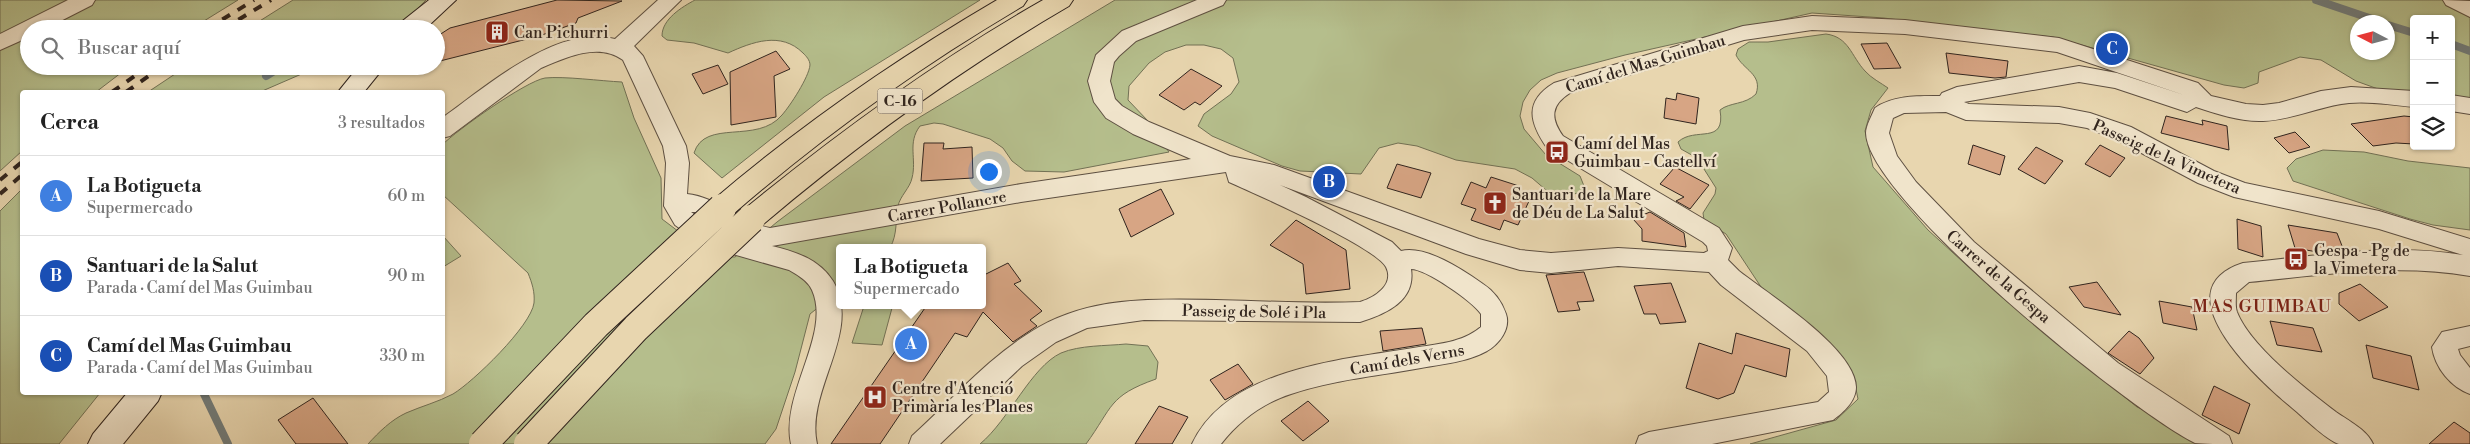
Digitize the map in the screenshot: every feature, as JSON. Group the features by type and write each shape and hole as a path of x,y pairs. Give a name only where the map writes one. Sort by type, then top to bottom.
{"highway":[{"name":"C-16","path":"483,444 596,325 768,168 854,101 936,47 1015,0"},
{"name":"C-16","path":"528,444 662,302 750,220 815,164 905,98 972,53 1061,0"}],"main road":[{"path":"420,20 444,0"},
{"path":"435,20 458,0"},
{"path":"352,90 365,75"},
{"path":"372,90 384,75"},
{"path":"84,444 123,395"},
{"path":"104,444 145,395"}],"street":[{"path":"41,20 66,0"},
{"path":"43,20 85,0"},
{"path":"620,47 671,0"},
{"path":"1216,0 1129,36 1119,43 1104,60 1099,81 1105,102 1125,120 1226,164 1266,171 1474,247 1520,260 1551,263 1618,257 1704,263 1714,261 1730,278 1816,344 1841,374 1843,385 1838,402 1824,412 1664,442"},
{"path":"2453,0 2470,10"},
{"name":"Camí del Mas Guimbau","path":"1714,261 1719,256 1721,250 1720,244 1711,235 1555,142 1548,135 1542,115 1545,102 1549,96 1562,88 1581,81 1743,33 1812,23 1905,27 2059,45 2190,88 2204,102 2234,110 2263,113 2321,99 2351,95 2410,99"},
{"path":"0,43 20,32"},
{"path":"445,128 533,63 548,56 580,47 620,47 632,56 674,144 678,164 676,202 683,218 708,234 737,247 792,260 814,275 825,291 827,328 800,426 804,444"},
{"path":"1949,104 1950,98 1957,94 2079,74 2117,81 2189,105 2199,106 2204,102"},
{"name":"Passeig de la Vimetera","path":"1949,104 1966,112 2059,115 2090,121 2122,133 2206,177 2242,191 2379,220 2470,248"},
{"name":"Carrer de la Gespa","path":"1949,104 1899,107 1888,110 1881,117 1877,127 1880,143 1902,181 1955,240 2108,370 2219,444"},
{"path":"2455,104 2470,106"},
{"path":"1226,164 1237,176 1298,203 1383,249 1397,262"},
{"name":"Carrer Pollancre","path":"676,202 700,204 750,233 770,237 1021,193 1192,167 1213,167 1226,164"},
{"name":"Camí dels Verns","path":"1205,444 1240,406 1272,387 1315,376 1458,352 1473,348 1488,339 1492,332 1494,316 1491,308 1479,294 1423,262 1412,259 1397,262"},
{"path":"2360,444 2327,422 2264,366 2240,340 2228,324 2222,309 2221,296 2227,284 2231,278 2244,273 2347,264 2428,260 2470,266"},
{"name":"Passeig de Solé i Pla","path":"922,444 1013,359 1047,334 1069,324 1100,314 1139,309 1360,312 1377,308 1395,294 1400,275 1397,262"},
{"path":"2470,336 2451,339 2445,346 2445,354 2470,383"}],"green space":[{"path":"0,0 238,0 206,20 20,20 20,75 118,75 99,90 20,90 20,153 0,171"},
{"path":"293,0 426,0 407,20 261,20"},
{"path":"695,0 980,0 824,97 722,178 694,153 700,143 709,137 720,134 759,129 771,124 782,115 803,84 810,63 805,55 794,46 776,40 756,42 728,53 694,43 667,40 662,36 665,24 669,19"},
{"path":"1115,0 2470,0 2470,98 2455,96 2455,15 2410,15 2410,93 2378,89 2356,81 2321,60 2300,57 2259,72 2258,83 2244,88 2224,85 2053,37 1959,28 1884,18 1812,13 1625,55 1557,73 1541,80 1530,90 1523,102 1520,116 1524,129 1546,155 1580,176 1586,191 1566,196 1546,190 1532,178 1515,169 1456,160 1417,146 1398,143 1379,148 1361,174 1300,171 1282,166 1212,136 1198,126 1204,114 1231,94 1239,82 1233,58 1221,49 1204,45 1186,45 1165,52 1149,63 1129,86 1128,100 1148,121 1169,152 1064,172 1025,171 1012,161 1003,148 990,139 943,124 934,123 920,126 916,132 913,145 912,178 899,202 893,243 836,244 836,293 810,314 795,372 776,429 765,444 368,444 395,419 447,397 462,388 500,353 523,325 530,313 534,303 534,295 528,273 445,197 445,142 476,118 536,81 545,78 572,78 622,82 634,118 661,178 662,219 711,256 735,257 777,222 905,126"},
{"path":"1826,34 1834,36 1845,43 1867,74 1888,88 1871,110 1865,131 1873,167 1928,230 1998,294 2137,407 2206,444 1750,444 1836,420 1858,399 1854,379 1830,351 1763,290 1726,234 1704,220 1703,213 1715,194 1716,188 1697,158 1681,149 1678,142 1693,135 1714,132 1721,121 1720,110 1752,98 1756,94 1757,82 1755,77 1739,60 1736,55 1738,49 1749,42 1768,42"},
{"path":"174,75 299,75 265,90 151,90"},
{"path":"2323,150 2364,152 2408,161 2470,168 2470,230 2433,225 2410,219 2293,181 2287,168 2296,159"},
{"path":"20,191 20,395 98,395 59,444 0,444 0,211"},
{"path":"445,238 461,256 445,266"},
{"path":"863,309 892,309 882,345 852,343"},
{"path":"1126,344 1148,346 1158,362 1156,379 1140,385 1120,397 1107,412 1086,444 980,444 1001,422 1030,382 1050,360 1061,353 1076,348"}],"building":[{"name":"Can Pichurri","path":"557,0 622,1 578,18 576,23 539,36 445,60 445,31 450,28"},
{"path":"1887,43 1901,68 1874,69 1861,44"},
{"path":"776,51 790,69 774,76 776,117 731,125 730,72"},
{"path":"1946,53 2008,61 2006,77 1995,78 1949,73"},
{"path":"718,65 728,84 703,94 692,74"},
{"path":"1191,69 1222,86 1200,105 1195,102 1184,110 1159,95"},
{"path":"1677,93 1699,98 1696,124 1664,118 1666,98 1676,100"},
{"path":"2166,116 2203,125 2202,120 2227,126 2229,150 2161,133"},
{"path":"2410,117 2410,144 2396,143 2373,146 2351,124"},
{"path":"2295,132 2310,147 2289,153 2274,138"},
{"path":"924,143 944,143 943,149 972,147 973,178 921,181"},
{"path":"1973,145 2005,156 2000,175 1968,164"},
{"path":"2100,145 2125,158 2110,177 2085,164"},
{"path":"2036,147 2063,161 2045,184 2018,169"},
{"path":"1397,164 1431,173 1421,198 1387,188"},
{"path":"1675,167 1709,185 1690,209 1676,201 1684,197 1660,184"},
{"name":"Santuari de la Mare de Déu de La Salut","path":"1491,177 1519,186 1514,197 1529,201 1518,225 1504,220 1500,230 1471,220 1476,209 1461,204 1471,182 1486,188"},
{"path":"1161,189 1174,214 1131,237 1119,209"},
{"path":"1650,212 1684,233 1686,247 1642,241 1642,229 1633,219"},
{"path":"2237,219 2261,226 2263,257 2238,249"},
{"path":"1296,220 1346,250 1350,289 1306,294 1303,264 1270,245"},
{"path":"2288,225 2337,233 2344,251 2323,253 2295,248"},
{"path":"1008,263 1021,281 1014,284 1042,311 1030,320 1037,326 1013,342 983,312 967,337 955,333 880,444 831,444 924,309 986,309 986,274"},
{"path":"1584,272 1594,301 1577,302 1580,310 1558,312 1546,275"},
{"path":"2097,282 2121,315 2084,307 2069,287"},
{"path":"1671,283 1686,322 1660,324 1656,314 1644,314 1634,286"},
{"path":"2360,284 2388,307 2359,321 2339,304 2339,293"},
{"path":"2159,301 2192,307 2197,330 2163,323"},
{"path":"2270,321 2313,328 2322,352 2277,345"},
{"path":"1422,328 1426,344 1383,351 1380,331"},
{"path":"2129,331 2139,338 2154,358 2140,374 2108,353"},
{"path":"1736,333 1790,349 1786,377 1745,365 1734,393 1718,399 1686,388 1699,343 1732,354"},
{"path":"2366,345 2411,356 2419,390 2373,378"},
{"path":"1238,364 1253,384 1225,400 1210,380"},
{"path":"2214,386 2250,404 2239,434 2202,415"},
{"path":"313,398 348,444 296,444 278,420"},
{"path":"1308,401 1329,421 1303,441 1281,421"},
{"path":"1159,406 1188,417 1172,444 1135,444"},
{"path":"2454,422 2470,433 2470,444 2429,444"}],"waterway":[{"path":"2316,0 2360,15"},
{"path":"2395,27 2410,32"},
{"path":"2455,45 2470,51"},
{"path":"204,395 228,444"}],"railway":[{"path":"222,20 254,0"},
{"path":"238,20 271,0"},
{"path":"115,90 136,75"},
{"path":"129,90 150,75"},
{"path":"0,180 20,164"},
{"path":"0,194 20,177"}],"place":[{"name":"Can Pichurri","path":"497,32"},
{"name":"Camí del Mas Guimbau","path":"2112,49"},
{"name":"Camí del Mas Guimbau - Castellví","path":"1557,152"},
{"name":"Santuari de la Salut","path":"1329,182"},
{"name":"Santuari de la Mare de Déu de La Salut","path":"1495,203"},
{"name":"Gespa - Pg de la Vimetera","path":"2296,259"},
{"name":"La Botigueta","path":"911,344"},
{"name":"Centre d'Atenció Primària les Planes","path":"875,397"}],"district":[{"name":"MAS GUIMBAU","path":"2262,306"}]}
